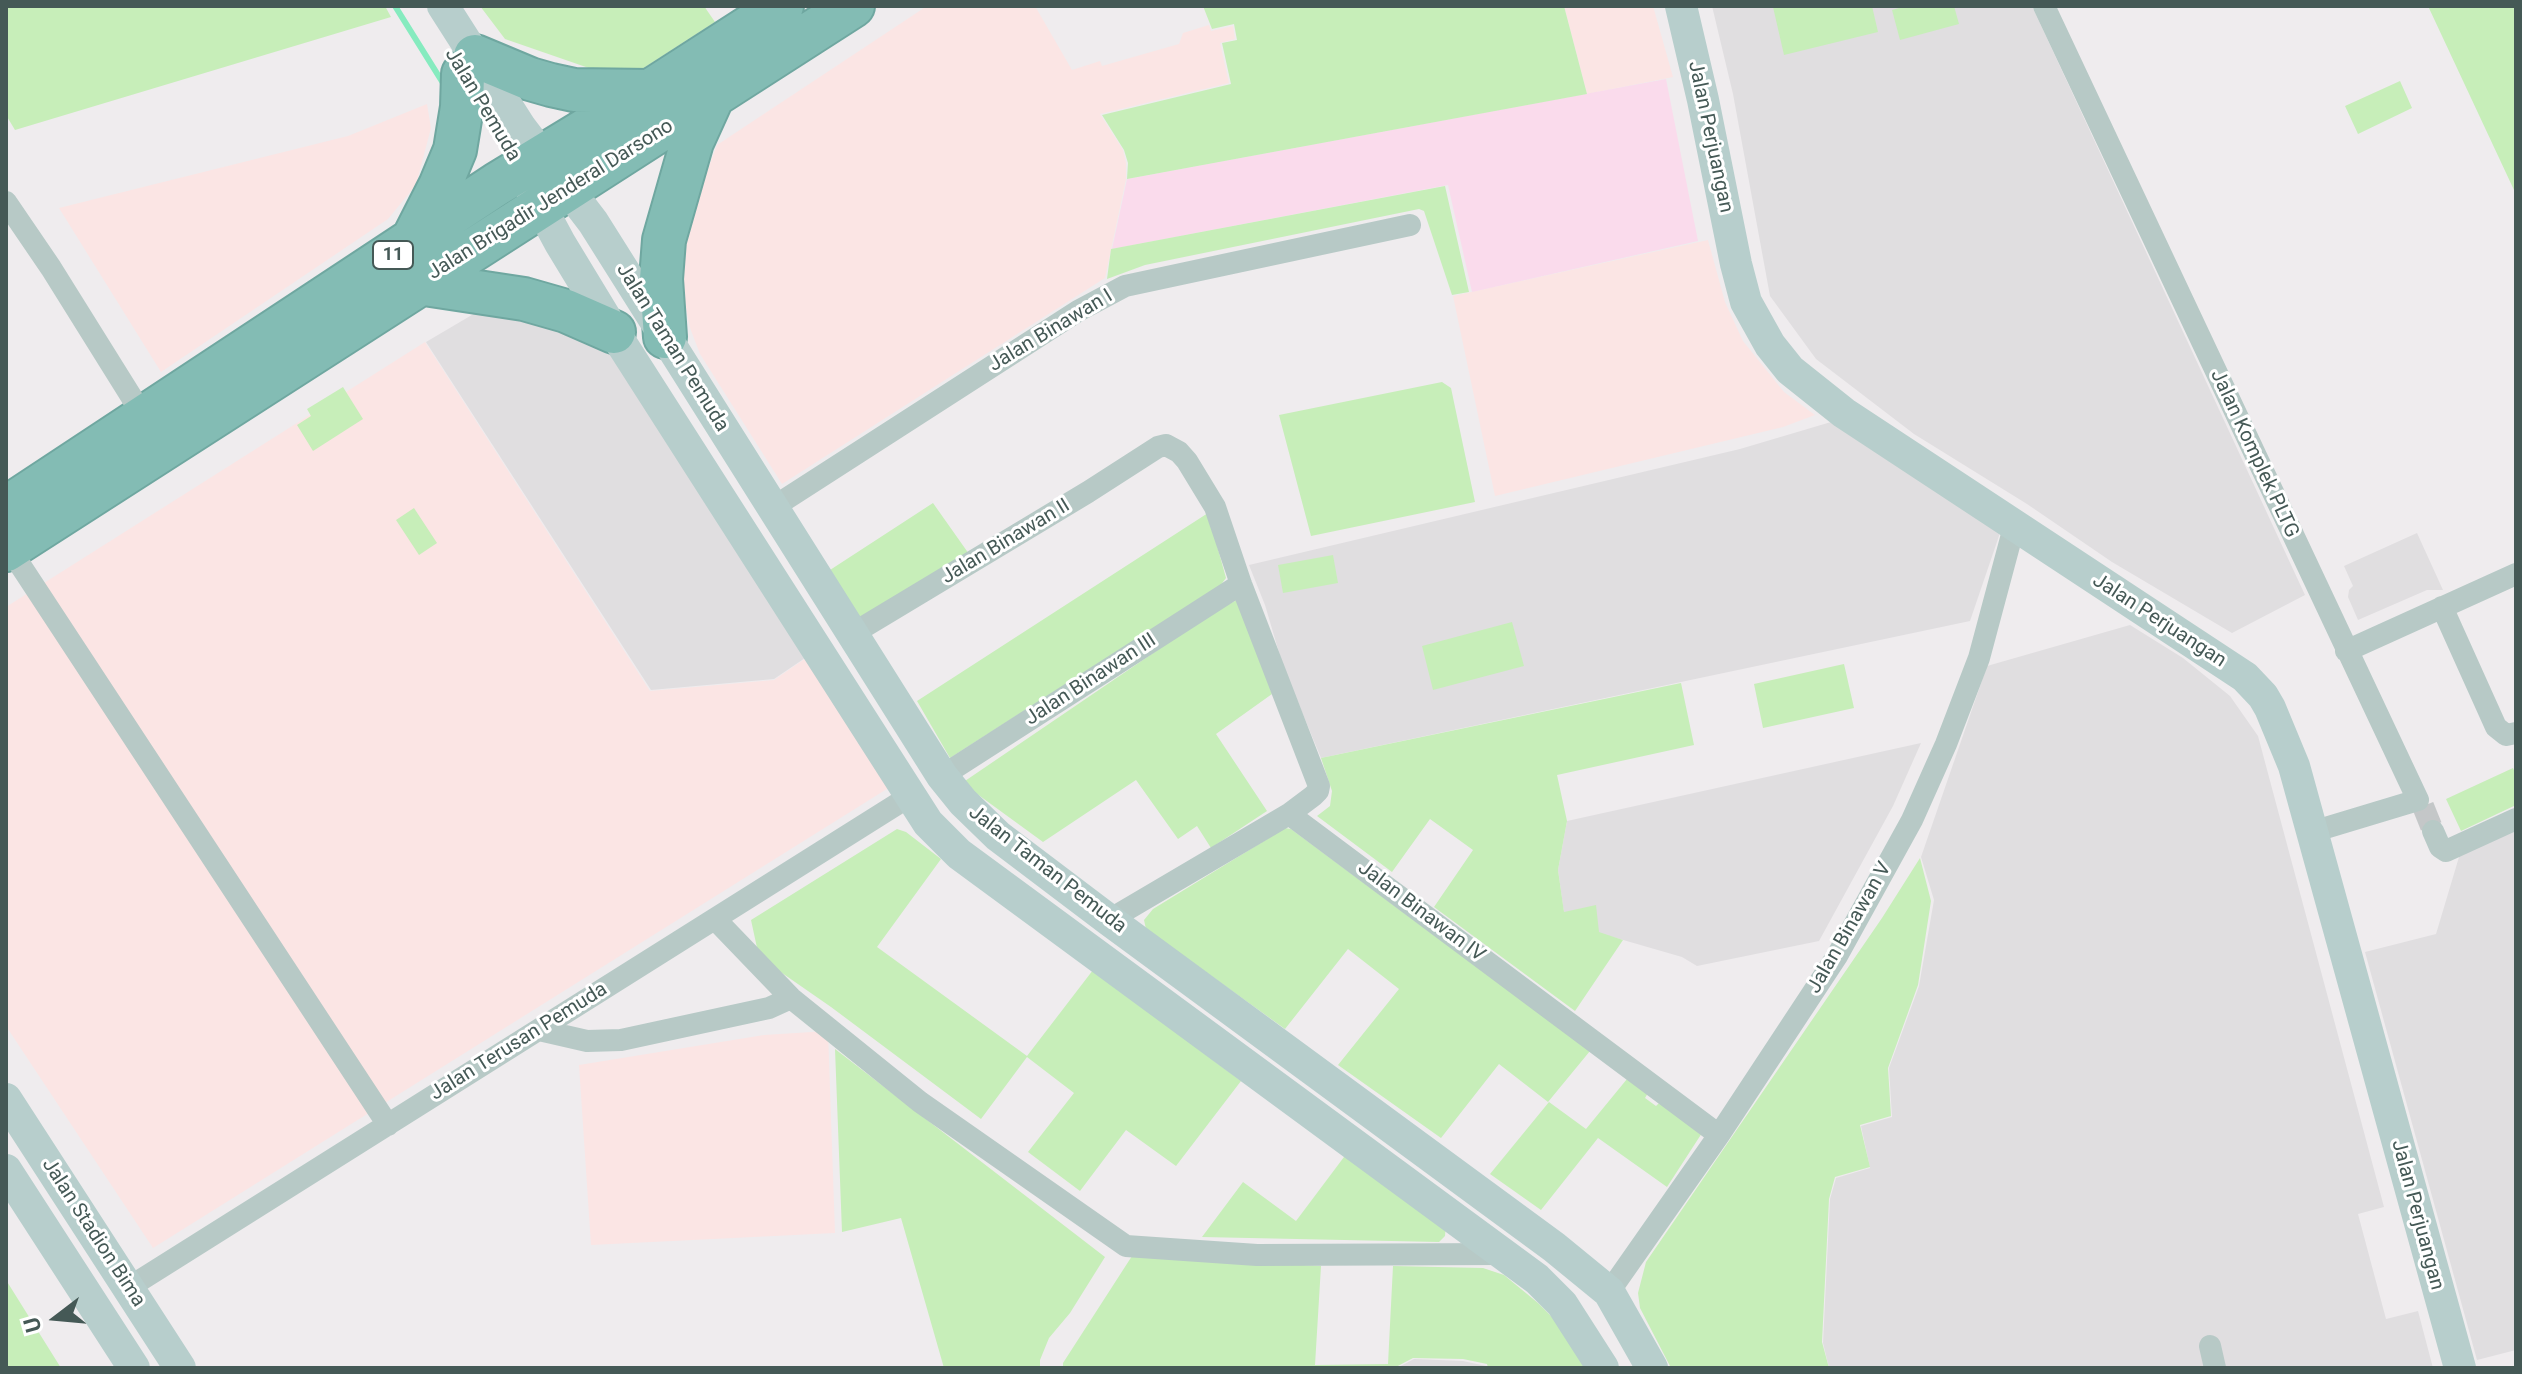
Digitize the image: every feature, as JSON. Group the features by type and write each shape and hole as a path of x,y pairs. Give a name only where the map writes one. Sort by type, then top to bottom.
{"highway":[{"name":"Jalan Brigadir Jenderal Darsono","path":"7,535 210,396 410,243 782,6"},
{"name":"Jalan Brigadir Jenderal Darsono","path":"7,535 144,417 210,396 418,283 853,6"},
{"path":"410,243 455,150 469,65 574,90 650,91"},
{"path":"665,337 661,279 664,240 692,142 712,98"},
{"path":"418,283 524,299 566,311 614,332"}],"street":[{"name":"Jalan Pemuda","path":"420,6 469,65 554,198"},
{"name":"Jalan Pemuda","path":"443,6 469,65"},
{"name":"Jalan Perjuangan","path":"1681,6 1746,302 1770,345 1790,370 1844,413 2235,670 2255,685 2270,708 2284,736 2312,832 2460,1368"},
{"name":"Jalan Komplek PLTG","path":"2044,6 2420,803 2312,832"},
{"name":"Jalan Taman Pemuda","path":"554,198 614,332 928,823 959,854 1537,1279 1562,1304 1603,1368"},
{"name":"Jalan Taman Pemuda","path":"554,198 593,222 942,776 963,802 998,836 1541,1238 1609,1292 1652,1368"},
{"path":"6,202 144,417"},
{"name":"Jalan Binawan I","path":"776,513 1078,311 1125,286 1410,225"},
{"name":"Jalan Binawan II","path":"852,634 1158,447 1166,445 1179,452 1215,507 1241,584"},
{"path":"747,539 776,513"},
{"name":"Jalan Binawan V","path":"1609,1292 1719,1135 1837,956 1912,820 1979,658 2014,527"},
{"path":"7,535 388,1125"},
{"path":"2346,651 2516,574"},
{"path":"1109,920 1289,814 1318,791 1319,786 1241,584"},
{"name":"Jalan Binawan III","path":"942,776 1241,584"},
{"path":"2442,607 2496,727 2506,735 2516,733"},
{"path":"879,748 911,726"},
{"path":"910,796 942,776"},
{"name":"Jalan Terusan Pemuda","path":"128,1288 910,796"},
{"name":"Jalan Binawan IV","path":"1289,814 1719,1135"},
{"path":"2433,831 2440,847 2446,851 2516,819"},
{"path":"715,919 791,998 920,1102 1126,1246 1257,1255 1506,1254"},
{"path":"539,1030 587,1041 621,1040 769,1008 791,998"},
{"name":"Jalan Stadion Bima","path":"6,1099 180,1368"},
{"name":"Jalan Stadion Bima","path":"6,1170 134,1368"},
{"path":"96,1309 128,1288"},
{"path":"2210,1346 2215,1368"}],"shaded area":[{"path":"927,6 1035,6 1072,70 1100,61 1102,66 1179,44 1183,33 1209,25 1211,31 1233,26 1235,39 1220,43 1229,83 1100,114 1123,150 1126,163 1126,179 1105,278 782,484 700,354 690,328 681,282 681,262 698,196 717,145"},
{"path":"1564,6 1653,6 1673,77 1587,94"},
{"path":"1712,6 2032,6 2305,595 2232,633 2112,562 2027,504 1914,434 1816,359 1770,296 1733,94"},
{"path":"1666,79 1698,241 1472,292 1448,185 1112,249 1127,179"},
{"path":"427,104 431,128 416,185 388,219 161,372 59,208 348,136"},
{"path":"1708,240 1725,302 1743,341 1784,392 1815,415 1783,427 1495,496 1453,296"},
{"path":"482,309 519,314 610,347 808,656 774,679 651,690 426,342"},
{"path":"425,342 650,691 774,680 809,656 890,787 153,1248 6,1026 6,607"},
{"path":"1831,422 2000,533 1970,621 1321,758 1283,666 1265,605 1249,565 1740,449"},
{"path":"2417,533 2443,590 2427,590 2358,620 2348,597 2353,586 2344,566"},
{"path":"2130,625 2183,658 2230,696 2258,736 2384,1207 2358,1214 2386,1319 2418,1311 2433,1368 1829,1368 1823,1343 1830,1199 1836,1178 1870,1168 1861,1126 1892,1117 1889,1068 1919,986 1934,900 1921,857 1987,666"},
{"path":"1921,743 1893,806 1819,941 1697,966 1682,957 1599,933 1564,913 1558,870 1567,821"},
{"path":"2516,822 2516,1350 2477,1360 2365,952 2436,934 2462,847"},
{"path":"828,1031 835,1233 591,1245 579,1065 764,1035"},
{"path":"1414,1359 1463,1361 1487,1368 1397,1368"}],"green space":[{"path":"6,6 385,6 391,17 15,130 6,115"},
{"path":"480,6 704,6 715,22 636,73 609,75 505,39"},
{"path":"1203,6 1564,6 1587,94 1127,179 1128,163 1124,150 1102,115 1231,84 1222,43 1237,40 1234,24 1212,29"},
{"path":"1872,6 1878,32 1784,55 1773,7"},
{"path":"1906,6 1954,6 1959,24 1900,40 1892,10"},
{"path":"2428,6 2516,6 2514,190"},
{"path":"2400,81 2412,108 2358,134 2345,106"},
{"path":"1445,186 1469,292 1452,295 1424,211 1419,209 1145,265 1107,279 1111,249"},
{"path":"1442,382 1451,388 1475,502 1311,536 1279,415"},
{"path":"343,387 363,419 313,451 297,425 311,416 307,409"},
{"path":"933,503 969,554 862,621 830,570"},
{"path":"414,508 437,543 419,555 396,520"},
{"path":"1208,513 1226,578 1220,586 950,758 917,701"},
{"path":"1333,555 1338,583 1283,593 1278,565"},
{"path":"1237,600 1242,602 1272,694 1216,734 1267,811 1211,848 1197,826 1178,839 1136,780 1043,842 962,783 1215,611"},
{"path":"1512,622 1524,666 1433,690 1422,646"},
{"path":"1844,664 1854,708 1763,728 1754,684"},
{"path":"1681,683 1694,745 1557,775 1567,821 1558,870 1564,912 1596,905 1599,932 1623,940 1575,1011 1434,907 1473,850 1430,819 1392,872 1317,816 1330,806 1332,791 1321,758"},
{"path":"2513,768 2516,775 2516,805 2461,831 2446,799"},
{"path":"1285,828 1291,829 1590,1051 1548,1102 1499,1064 1441,1138 1338,1065 1399,989 1348,949 1285,1029 1146,929 1144,920 1153,909"},
{"path":"897,829 906,832 941,859 877,947 1027,1056 1093,970 1241,1081 1176,1166 1126,1130 1080,1191 1028,1152 1074,1093 1027,1057 981,1119 759,957 751,920"},
{"path":"1920,858 1931,901 1918,985 1888,1068 1891,1116 1860,1125 1870,1167 1835,1177 1829,1199 1822,1342 1829,1368 1671,1368 1640,1308 1638,1293 1646,1262"},
{"path":"835,1049 1105,1257 1070,1313 1049,1338 1040,1368 944,1368 901,1218 842,1232"},
{"path":"1627,1079 1648,1093 1645,1098 1656,1106 1661,1101 1702,1133 1667,1187 1598,1138 1541,1210 1490,1174 1549,1102 1586,1129"},
{"path":"1350,1149 1446,1224 1445,1236 1439,1242 1202,1237 1243,1182 1296,1221"},
{"path":"1132,1256 1321,1266 1315,1365 1388,1364 1393,1266 1483,1268 1504,1275 1538,1303 1562,1327 1588,1368 1488,1368 1487,1364 1463,1359 1413,1358 1394,1368 1063,1368 1063,1363"},
{"path":"6,1280 61,1368 6,1368"}],"waterway":[{"path":"395,6 443,83"}],"tunnel":[{"path":"2423,806 2433,831"}]}
